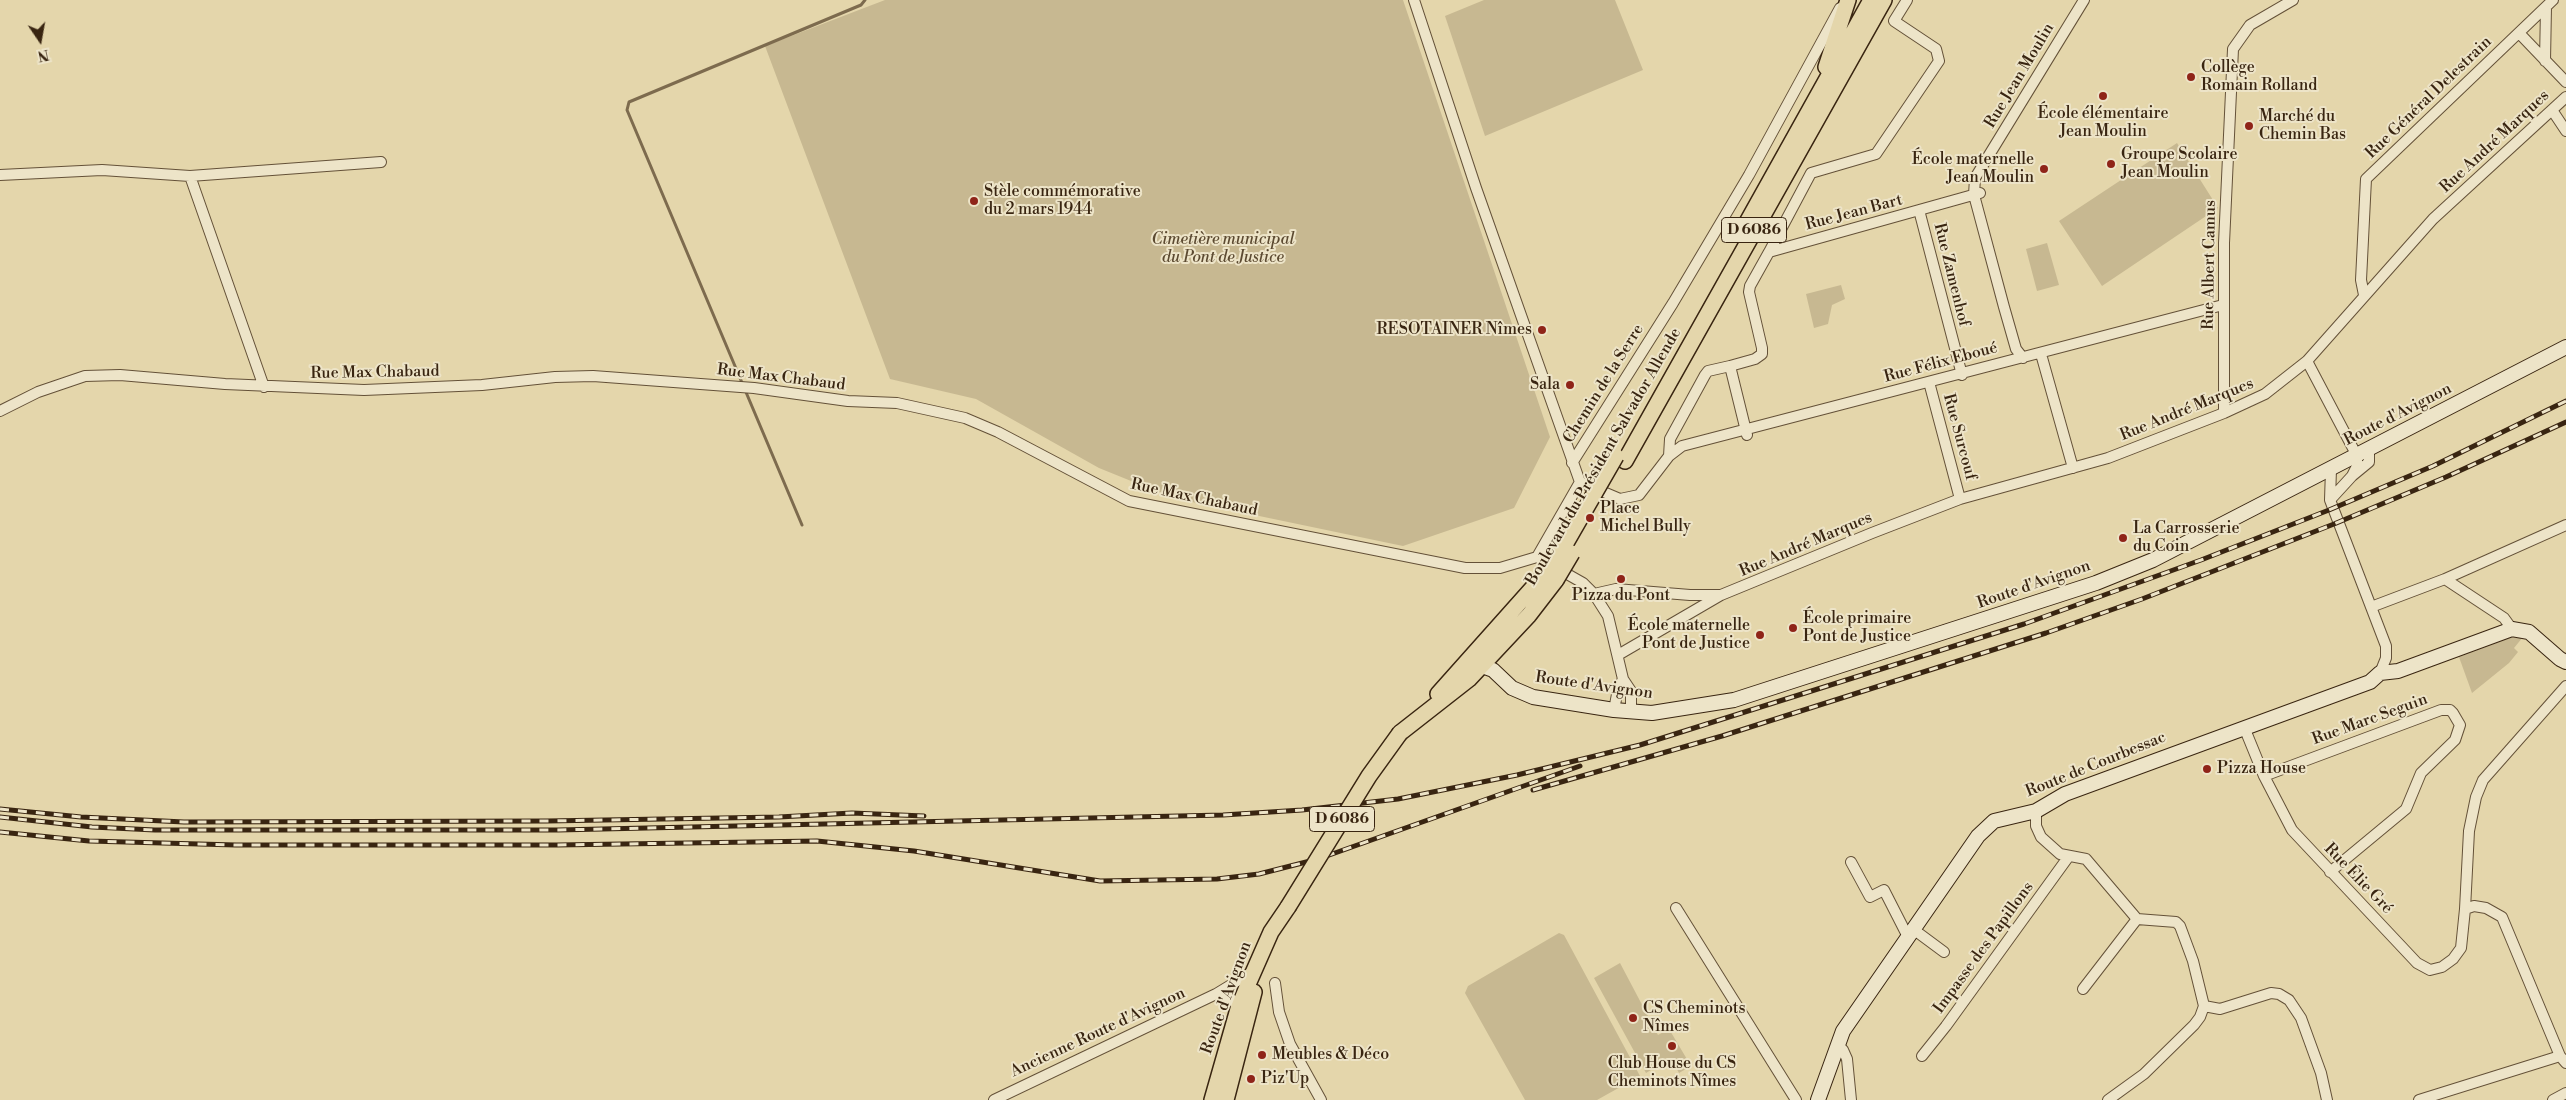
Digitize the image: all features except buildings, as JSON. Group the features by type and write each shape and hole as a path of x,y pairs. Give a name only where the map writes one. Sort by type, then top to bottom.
{"main road":[{"path":"1814,101 1846,0"},
{"name":"Boulevard du Président Salvador Allende","path":"1621,459 1814,101 1871,0"},
{"name":"Boulevard du Président Salvador Allende","path":"1400,733 1482,666 1529,615 1621,459 1884,0"},
{"name":"Route d'Avignon","path":"1482,666 1493,670 1512,688 1526,695 1614,710 1652,713 1734,700 2096,584 2153,560 2566,347"},
{"name":"Boulevard du Président Salvador Allende","path":"1400,733 1465,663 1550,577"},
{"path":"2380,672 2398,671 2512,629 2529,632 2566,662"},
{"path":"1465,663 1482,666"},
{"name":"Route de Courbessac","path":"1818,1100 1843,1031 1978,836 1994,820 2036,811 2065,794 2370,682 2380,672"},
{"name":"D 6086","path":"1288,908 1369,776 1400,733"},
{"name":"Route d'Avignon","path":"1212,1100 1238,1009 1271,932 1288,908"},
{"name":"Route d'Avignon","path":"1226,1100 1257,982 1278,941 1288,908"}],"street":[{"name":"Chemin de la Serre","path":"1414,0 1472,176 1572,463"},
{"name":"Chemin de la Serre","path":"1572,463 1673,303 1749,175 1846,0"},
{"path":"1572,463 1580,482 1620,499 1639,495 1669,456 1670,439 1708,371 1755,359 1762,354 1749,292 1750,286 1811,173 1876,154 1939,61 1936,49 1894,21 1907,0"},
{"name":"Rue Jean Moulin","path":"1977,194 1975,178 2084,0"},
{"name":"Rue Albert Camus","path":"2224,413 2223,305 2233,49 2250,25 2293,0"},
{"path":"2546,60 2549,4"},
{"name":"Rue Général Delestrain","path":"2364,295 2361,280 2366,179 2549,4"},
{"path":"2519,33 2566,82"},
{"name":"Rue André Marques","path":"1721,595 1960,499 2108,458 2224,413 2265,394 2308,360 2433,219 2566,97"},
{"path":"2552,110 2566,131"},
{"path":"0,175 102,170 190,176 381,162"},
{"path":"190,176 264,387"},
{"path":"1977,194 2016,349 2023,358"},
{"name":"Rue Jean Bart","path":"1770,252 1977,194"},
{"name":"Rue Zamenhof","path":"1919,210 1961,374"},
{"name":"Rue Félix Eboué","path":"1669,456 1682,446 1746,432 2018,357 2023,358 2042,354 2223,305"},
{"path":"2042,354 2073,468"},
{"path":"2308,360 2369,462 2352,476 2330,500"},
{"path":"1730,366 1746,432"},
{"name":"Rue Max Chabaud","path":"0,411 38,392 85,376 120,375 264,387 364,390 482,385 555,377 593,376 752,388 848,401 897,403 933,409 965,418 998,432 1129,501 1465,568 1500,568 1537,557"},
{"name":"Rue Surcouf","path":"1929,382 1960,499"},
{"path":"2331,469 2330,500 2386,646 2386,658 2380,672"},
{"path":"1580,482 1537,557 1583,583 1594,594 1608,616 1623,679 1631,692 1631,712"},
{"path":"2371,607 2445,579 2566,526"},
{"path":"2445,579 2504,618 2512,629"},
{"path":"1594,594 1616,589 1690,595 1721,595"},
{"path":"1690,595 1695,609"},
{"path":"1618,655 1695,609 1716,600 1721,595"},
{"path":"1614,710 1618,688 1623,679"},
{"name":"Rue Élie Gré","path":"2244,727 2264,776 2292,830 2417,964 2430,970 2442,967 2461,948 2469,831 2476,797 2483,780 2566,686"},
{"name":"Rue Marc Seguin","path":"2264,776 2441,710 2450,710 2453,713 2460,725 2454,740 2421,773 2406,809 2330,872"},
{"path":"2036,811 2035,821 2041,837 2060,854 2086,859 2138,919 2176,922 2180,926 2193,960 2204,1006 2200,1017 2144,1074 2108,1100"},
{"name":"Impasse des Papillons","path":"1922,1056 1946,1026 2069,856"},
{"path":"1851,862 1870,897 1884,890 1910,933 1944,952"},
{"path":"2419,1100 2563,1059 2502,917 2486,908 2474,906 2465,909"},
{"path":"1676,908 1796,1100"},
{"path":"2083,989 2138,919"},
{"name":"Ancienne Route d'Avignon","path":"994,1100 1216,994 1254,971"},
{"path":"1276,983 1278,1012 1290,1044 1321,1100"},
{"path":"2204,1006 2220,1009 2271,993 2278,994 2288,1000 2301,1018 2321,1073 2327,1100"},
{"path":"1216,994 1233,1000 1238,1009"},
{"path":"1837,1044 1843,1050 1847,1059 1851,1100"},
{"path":"2553,1100 2566,1093"}],"green space":[{"name":"Cimetière municipal du Pont de Justice","path":"885,0 1403,0 1550,437 1514,508 1403,546 1173,498 1099,468 976,399 890,379 765,46"},
{"path":"1484,0 1615,0 1643,70 1485,136 1445,16"},
{"path":"2177,143 2218,208 2102,286 2059,221"},
{"path":"2047,243 2059,285 2037,291 2026,249"},
{"path":"1841,285 1845,299 1832,305 1828,324 1814,328 1806,294"},
{"path":"2512,637 2523,637 2514,648 2518,652 2509,663 2472,693 2459,657"},
{"path":"1559,933 1564,935 1640,1076 1597,1100 1525,1100 1465,993 1468,986"},
{"name":"CS Cheminots Nîmes","path":"1620,963 1658,1035 1669,1029 1691,1066 1679,1073 1671,1058 1646,1073 1594,978"}],"waterway":[{"path":"802,525 627,110 629,102 861,5 865,0"}],"railway":[{"path":"0,817 92,827 155,830 558,830 1223,815 1302,810 1398,799 1517,775 1640,745 2024,624 2201,560 2329,510 2433,466 2566,401"},
{"path":"1533,790 1722,736 2046,633 2142,599 2334,524 2446,477 2566,422"},
{"path":"0,832 89,841 236,845 557,845 817,841 914,851 1100,881 1217,879 1259,874 1318,859 1580,766"},
{"path":"0,809 81,817 184,822 547,821 779,817 852,813 924,816"}],"place":[{"name":"Collège Romain Rolland","path":"2191,77"},
{"name":"École élémentaire Jean Moulin","path":"2103,96"},
{"name":"Marché du Chemin Bas","path":"2249,126"},
{"name":"Groupe Scolaire Jean Moulin","path":"2111,164"},
{"name":"École maternelle Jean Moulin","path":"2044,169"},
{"name":"Stèle commémorative du 2 mars 1944","path":"974,201"},
{"name":"RESOTAINER Nîmes","path":"1542,330"},
{"name":"Sala","path":"1570,385"},
{"name":"Place Michel Bully","path":"1590,518"},
{"name":"La Carrosserie du Coin","path":"2123,538"},
{"name":"Pizza du Pont","path":"1621,579"},
{"name":"École primaire Pont de Justice","path":"1793,628"},
{"name":"École maternelle Pont de Justice","path":"1760,635"},
{"name":"Pizza House","path":"2207,769"},
{"name":"CS Cheminots Nîmes","path":"1633,1018"},
{"name":"Club House du CS Cheminots Nîmes","path":"1672,1046"},
{"name":"Meubles & Déco","path":"1262,1055"},
{"name":"Piz'Up","path":"1251,1079"}]}
